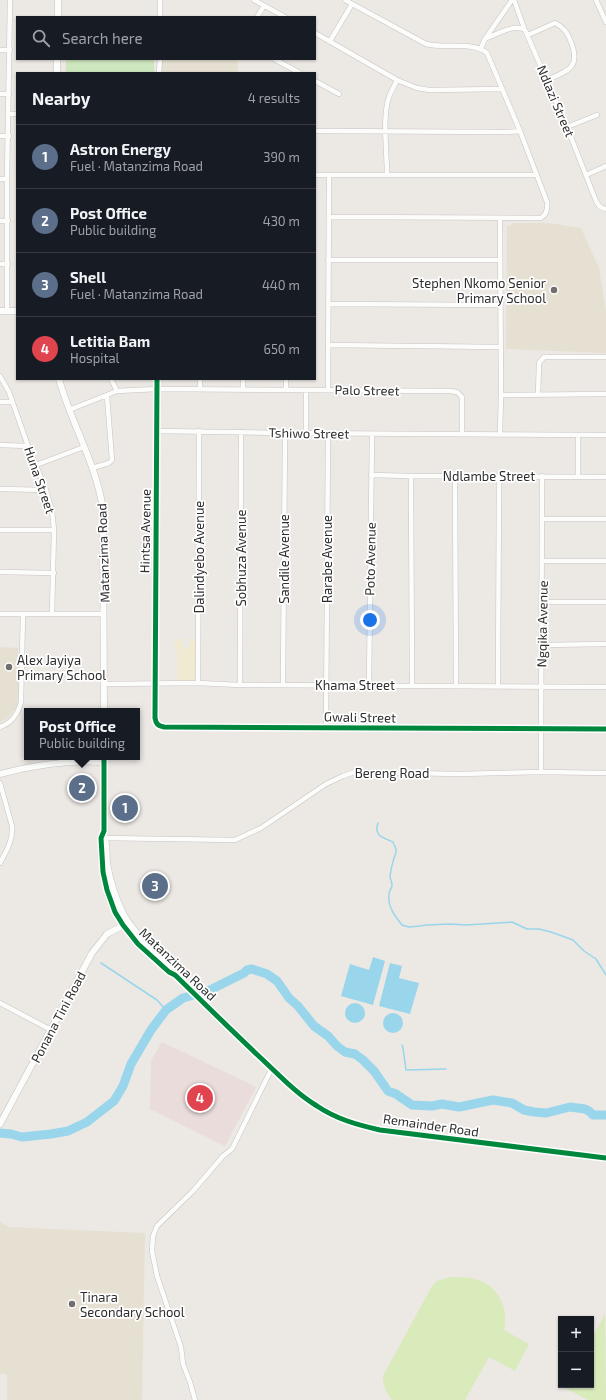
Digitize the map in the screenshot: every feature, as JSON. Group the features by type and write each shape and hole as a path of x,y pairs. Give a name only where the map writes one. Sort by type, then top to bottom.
{"street":[{"path":"7,312 10,0"},
{"path":"58,0 58,16"},
{"path":"160,0 160,16"},
{"path":"254,0 283,16"},
{"path":"330,217 541,218 547,211 547,204 537,175 487,53 480,48 433,46 426,44 345,0"},
{"path":"480,48 513,0"},
{"name":"Ndlazi Street","path":"513,0 599,206 606,209"},
{"path":"596,0 606,22"},
{"path":"330,41 352,4"},
{"path":"258,16 264,6"},
{"path":"528,35 556,23 562,26 568,33 576,55 574,63 567,72 547,80"},
{"path":"485,39 514,28 524,28"},
{"path":"316,34 397,80 417,88 502,89"},
{"path":"0,50 10,50"},
{"path":"57,60 57,72"},
{"path":"160,60 160,72"},
{"path":"276,60 298,72"},
{"path":"387,174 386,131 388,101 397,80"},
{"path":"316,82 339,94"},
{"path":"0,94 9,94"},
{"path":"9,114 16,114"},
{"path":"567,127 597,114"},
{"path":"316,131 520,131"},
{"path":"0,136 9,136"},
{"path":"586,175 606,166"},
{"path":"316,175 537,175"},
{"path":"328,389 329,175"},
{"path":"0,179 8,179"},
{"path":"500,218 500,434"},
{"path":"0,221 8,221"},
{"path":"328,260 500,260"},
{"path":"0,264 8,264"},
{"path":"328,304 500,305"},
{"path":"0,311 16,312"},
{"path":"328,345 500,347"},
{"path":"538,395 539,363 544,357 606,357"},
{"name":"Huna Street","path":"0,376 6,386 46,490 52,510 54,530 52,614"},
{"name":"Matanzima Road","path":"59,380 69,410 98,485 103,509 104,708"},
{"path":"112,380 117,391"},
{"name":"Hintsa Avenue","path":"155,683 157,380"},
{"path":"200,380 200,388"},
{"path":"243,380 243,389"},
{"path":"286,380 286,390"},
{"name":"Palo Street","path":"69,410 117,391 157,388 450,391 457,392 463,400 462,434"},
{"path":"306,390 306,433"},
{"path":"501,394 606,394"},
{"path":"92,468 109,463 112,460 107,396"},
{"path":"0,402 12,402"},
{"name":"Tshiwo Street","path":"157,431 328,434 606,435"},
{"name":"Dalindyebo Avenue","path":"198,683 199,431"},
{"name":"Sobhuza Avenue","path":"240,685 241,432"},
{"name":"Sandile Avenue","path":"283,684 285,433"},
{"name":"Rarabe Avenue","path":"326,727 328,434"},
{"name":"Poto Avenue","path":"369,685 372,434"},
{"path":"578,435 578,476"},
{"path":"0,445 28,446"},
{"path":"36,465 84,447"},
{"name":"Ndlambe Street","path":"371,475 606,477"},
{"path":"411,476 412,686"},
{"path":"455,476 456,686"},
{"path":"498,686 499,476"},
{"name":"Ngqika Avenue","path":"541,772 542,476"},
{"path":"0,489 46,490"},
{"path":"542,519 606,519"},
{"path":"0,530 54,530"},
{"path":"542,561 606,561"},
{"path":"0,572 54,573"},
{"path":"542,602 606,602"},
{"path":"0,614 104,614"},
{"path":"0,727 6,725 16,716 21,702 23,614"},
{"path":"542,645 606,644"},
{"name":"Gwali Street","path":"155,683 156,722 161,726 606,729"},
{"name":"Khama Street","path":"104,684 198,683 240,685 283,684 606,687"},
{"path":"0,774 32,766 57,762 94,760"},
{"name":"Matanzima Road","path":"104,760 103,872 107,890 125,924 146,952 185,985 272,1068"},
{"name":"Bereng Road","path":"104,836 235,840 261,828 295,804 335,779 355,772 459,774 541,772 606,773"},
{"path":"0,783 13,833 10,845 0,863"},
{"name":"Ponana Tini Road","path":"0,1123 94,949 107,934 125,924"},
{"path":"0,1003 51,1030"},
{"path":"195,1400 190,1382 182,1364 181,1347 157,1276 152,1251 153,1236 157,1226 194,1191 223,1156 232,1149 272,1068"},
{"name":"Remainder Road","path":"272,1068 318,1107 340,1118 366,1127 394,1133 606,1158"}],"shaded area":[{"path":"160,60 238,60 238,72 159,72"},
{"name":"Stephen Nkomo Senior Primary School","path":"514,223 549,223 581,228 599,268 606,312 606,353 506,349 507,227"},
{"name":"Alex Jayiya Primary School","path":"0,647 18,648 19,687 17,706 8,718 0,722"},
{"path":"162,1042 256,1087 225,1146 150,1109 151,1061"},
{"name":"Tinara Secondary School","path":"0,1222 9,1227 145,1233 142,1400 7,1400 7,1374 0,1374"}],"green space":[{"path":"66,60 154,60 154,72 66,72"},
{"path":"450,1277 466,1277 475,1279 490,1286 500,1298 503,1306 505,1314 504,1330 529,1344 515,1371 489,1357 465,1400 392,1400 385,1389 383,1376 432,1286 437,1281"},
{"path":"605,1314 606,1400 588,1400 565,1388 594,1388 594,1334"}],"sand":[{"path":"175,639 182,639 183,647 189,648 190,639 196,639 196,674 192,682 177,682 177,649 175,648"}],"water":[{"path":"373,957 385,961 373,1005 341,996 350,964 369,970"},
{"path":"390,963 402,966 399,978 419,983 410,1014 379,1006"},
{"path":"355,1003 362,1006 365,1013 362,1020 355,1023 348,1020 345,1013 348,1006"},
{"path":"393,1013 400,1016 403,1023 400,1030 393,1033 386,1030 383,1023 386,1016"}],"waterway":[{"path":"378,823 378,834 393,842 396,849 390,874 392,886 389,892 389,903 392,911 402,925 409,927 512,922 527,929 539,929 573,940 584,951 596,959 606,975"},
{"path":"101,963 157,1000 166,1010"},
{"path":"0,1133 22,1137 51,1134 68,1131 87,1122 114,1101 123,1086 131,1064 151,1030 166,1010 183,998 208,991 244,973 247,970 252,969 267,974 277,981 289,998 298,1006 314,1026 328,1036 345,1052 355,1054 363,1060 374,1071 388,1091 396,1094 412,1105 432,1106 442,1104 459,1107 493,1100 512,1103 524,1110 534,1112 546,1113 570,1107 585,1109 593,1115 606,1115"},
{"path":"402,1045 406,1070 446,1069"}],"cycle path":[{"path":"157,380 155,718 159,725 164,727 606,729"},
{"path":"104,760 104,831 101,838 103,872 107,890 115,912 138,944 169,972 175,975 283,1079 303,1096 324,1111 339,1118 355,1124 380,1130 606,1158"}],"place":[{"name":"Stephen Nkomo Senior Primary School","path":"554,290"},
{"name":"Alex Jayiya Primary School","path":"9,667"},
{"name":"Post Office","path":"82,788"},
{"name":"Astron Energy","path":"125,808"},
{"name":"Shell","path":"155,886"},
{"name":"Letitia Bam","path":"200,1098"},
{"name":"Tinara Secondary School","path":"72,1304"}]}
